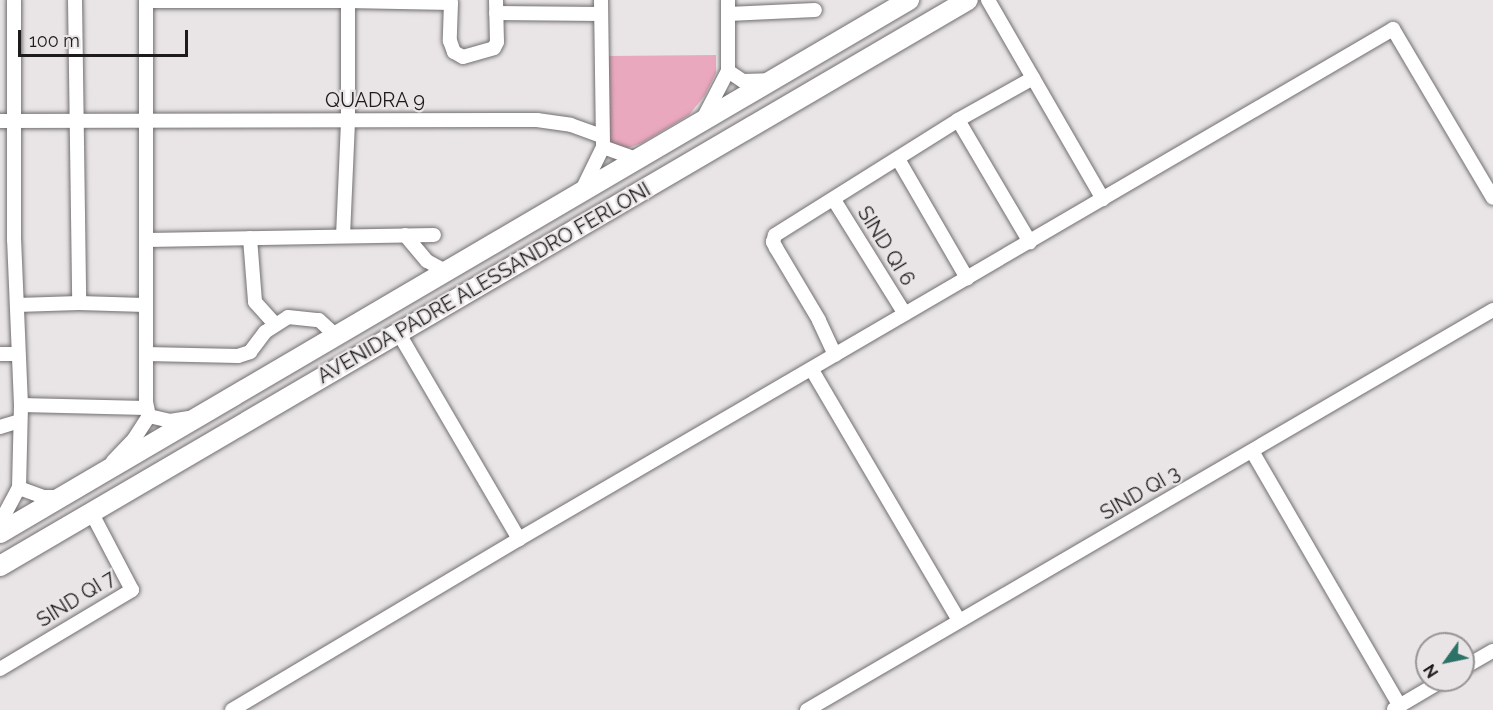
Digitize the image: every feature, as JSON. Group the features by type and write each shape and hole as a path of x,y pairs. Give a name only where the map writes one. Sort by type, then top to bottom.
{"main road":[{"name":"AVENIDA PADRE ALESSANDRO FERLONI","path":"0,532 909,0"},
{"name":"AVENIDA PADRE ALESSANDRO FERLONI","path":"0,566 968,0"},
{"path":"452,267 460,280 473,289"},
{"path":"428,282 442,292 445,306"},
{"path":"167,434 165,450 171,459 179,461"}],"street":[{"path":"75,0 79,303"},
{"path":"988,0 1103,199"},
{"path":"105,469 134,439 148,412 145,305 146,1 451,2 450,40 454,52 463,57 489,52 494,48 497,42 496,7 601,7 602,142 581,192"},
{"path":"343,236 348,120 348,1"},
{"path":"0,5 14,2 14,121 7,240 16,305 21,405 19,488 0,522"},
{"path":"700,124 728,71 728,7 815,10"},
{"path":"232,710 519,539 1393,29 1493,198"},
{"path":"728,71 743,81 773,80"},
{"path":"835,355 819,320 773,242 776,235 958,120 1033,78"},
{"name":"QUADRA 9","path":"0,121 537,120 571,125 638,160"},
{"path":"958,120 1030,242"},
{"path":"898,159 967,278"},
{"name":"SIND QI 6","path":"834,200 905,314"},
{"path":"405,235 427,261 452,267"},
{"path":"147,240 434,235"},
{"path":"250,238 255,302 275,324"},
{"path":"16,305 79,303 145,305"},
{"name":"SIND QI 3","path":"807,710 1493,310"},
{"path":"146,354 238,356 250,352 265,332 288,317 319,320 336,336"},
{"path":"398,332 519,539"},
{"path":"0,354 18,354"},
{"path":"812,370 958,620"},
{"path":"21,405 148,412 170,422 197,417"},
{"path":"0,427 20,422"},
{"path":"1252,451 1396,708 1423,692"},
{"path":"19,488 44,497 62,497"},
{"name":"SIND QI 7","path":"0,669 132,590 91,513"},
{"path":"1475,662 1493,651"}],"shaded area":[{"path":"716,55 716,73 705,95 689,115 642,143 625,149 612,144 607,137 607,56"}]}
